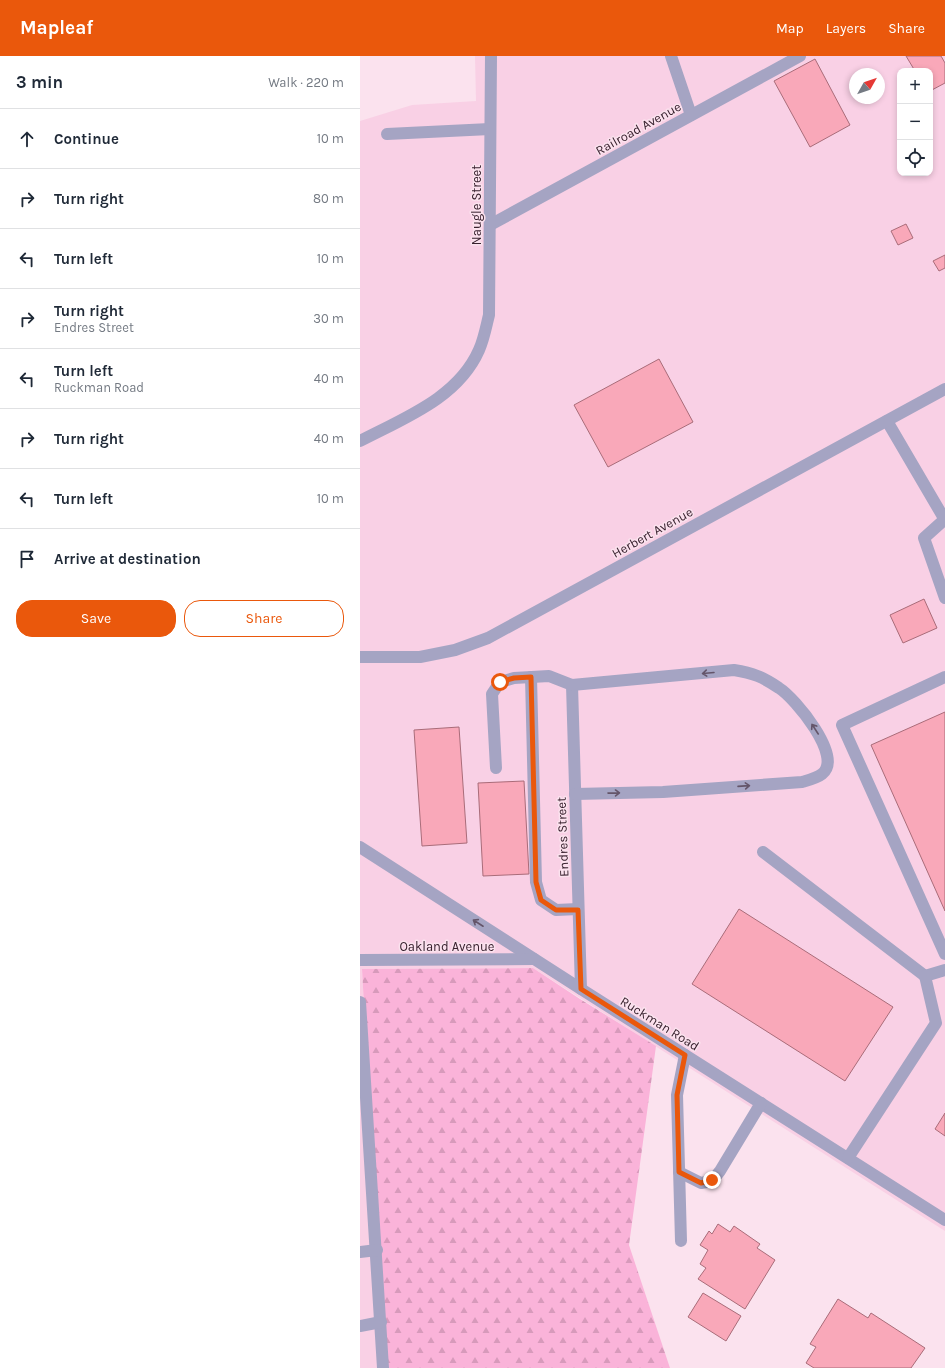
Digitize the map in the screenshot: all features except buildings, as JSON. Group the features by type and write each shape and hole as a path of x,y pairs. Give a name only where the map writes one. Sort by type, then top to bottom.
{"street":[{"name":"Naugle Street","path":"360,441 430,404 449,391 466,373 483,340 489,315 490,56"},
{"path":"671,56 691,115"},
{"name":"Railroad Avenue","path":"490,225 800,56"},
{"path":"388,134 490,130"},
{"name":"Herbert Avenue","path":"360,657 420,657 454,650 488,638 945,389"},
{"path":"887,420 945,520 924,538 945,598"},
{"path":"496,768 492,694 500,682 514,678 548,676 572,685 734,670 750,672 762,678 781,689 797,704 818,733 828,761 827,768 823,774 802,782 663,792 575,794"},
{"path":"531,677 536,882 541,900 556,910 578,910"},
{"path":"945,677 842,725 945,954"},
{"name":"Endres Street","path":"572,685 581,989"},
{"name":"Ruckman Road","path":"360,847 945,1220"},
{"path":"763,852 926,976 936,1023 848,1158"},
{"name":"Oakland Avenue","path":"360,960 534,959"},
{"path":"926,976 945,970"},
{"path":"360,1002 364,1110 377,1250 384,1368"},
{"path":"681,1241 677,1095 685,1055"},
{"path":"679,1172 701,1183 712,1180 720,1171 761,1103"},
{"path":"360,1252 377,1250"},
{"path":"360,1326 381,1322"}],"shaded area":[{"path":"475,56 945,56 945,1231 533,968 362,969 384,1368 360,1368 360,121 412,105 476,101"}],"green space":[{"path":"533,968 656,1046 629,1245 670,1368 384,1368 362,969"}],"route":[{"path":"500,682 514,678 531,677 536,882 541,900 556,910 578,910 581,989 685,1055 677,1095 679,1172 701,1183 712,1180"}]}
